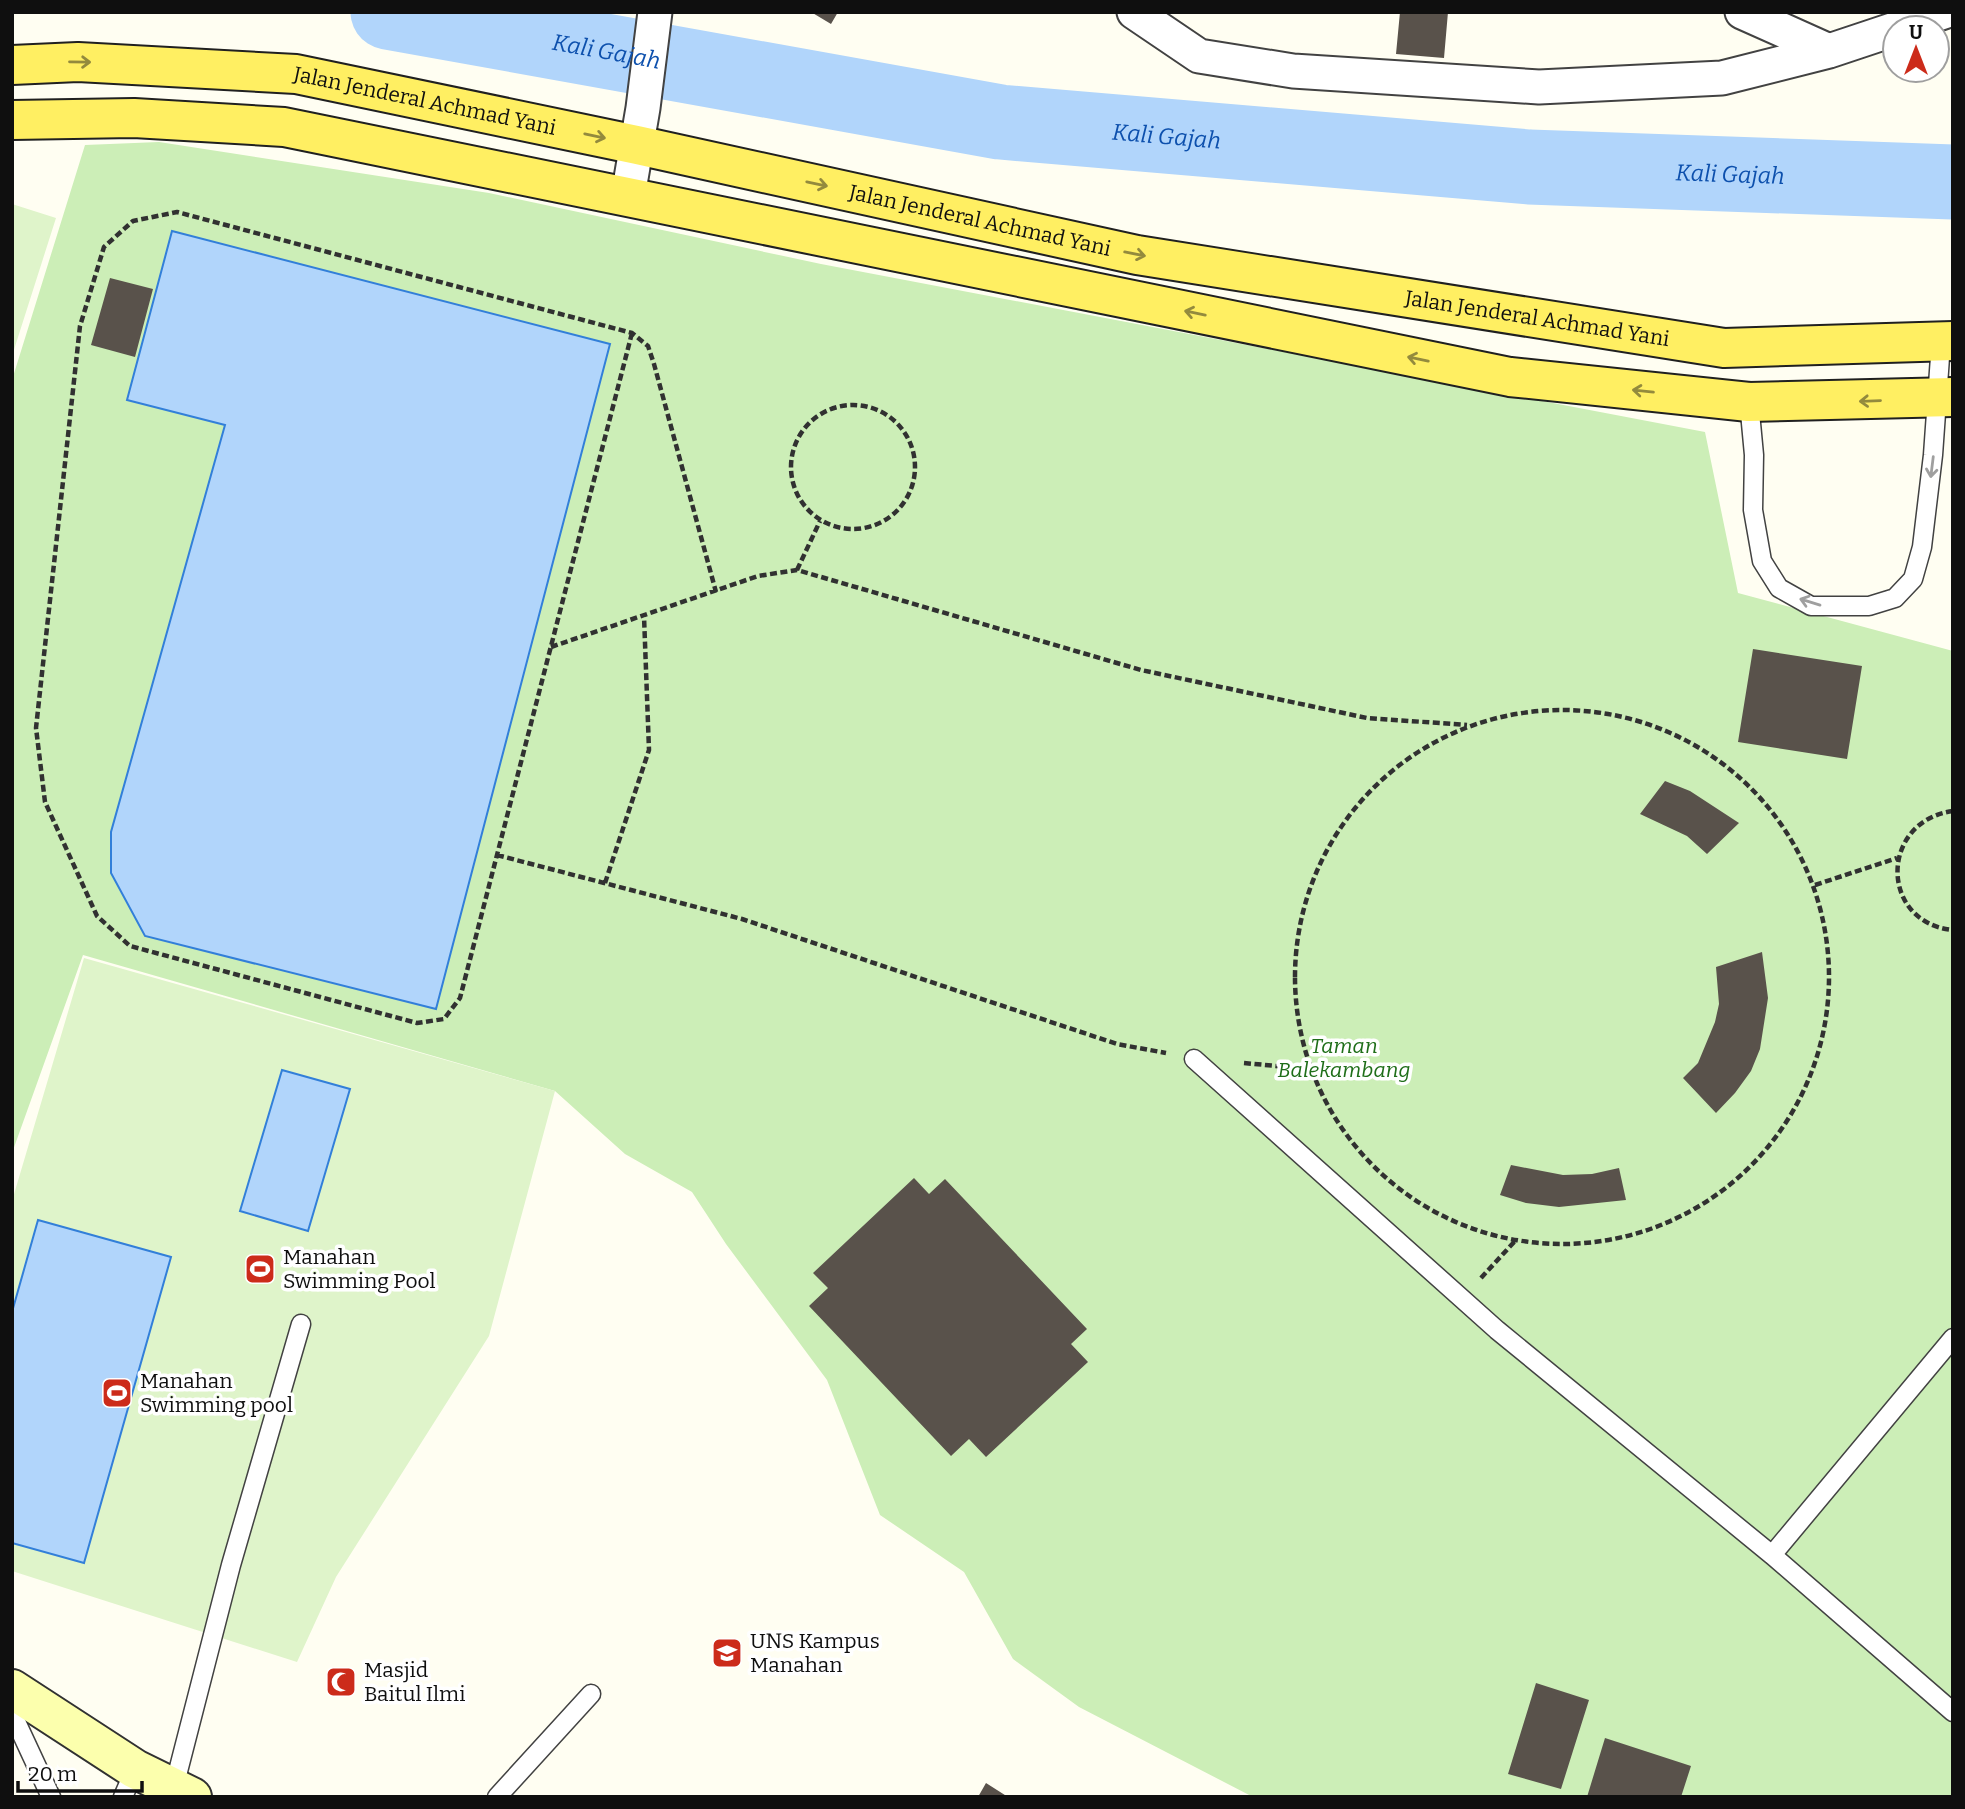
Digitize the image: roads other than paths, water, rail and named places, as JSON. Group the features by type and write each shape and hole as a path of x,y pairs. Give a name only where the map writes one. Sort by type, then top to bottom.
{"main road":[{"name":"Jalan Jenderal Achmad Yani","path":"12,65 78,62 296,74 640,126 1137,255 1724,348 1947,342"},
{"path":"12,120 134,118 284,127 1510,377 1749,402 1946,398"},
{"path":"12,1689 129,1783 183,1792"}],"street":[{"path":"628,196 655,12"},
{"path":"1134,12 1199,56 1293,71 1539,87 1722,78 1829,51 1881,33"},
{"path":"1742,12 1829,51"}],"lane":[{"path":"1749,402 1754,455 1753,510 1762,561 1779,588 1811,606 1870,606 1895,598 1913,579 1922,547 1946,398 1947,342"},
{"path":"1194,1059 1461,1299 1772,1555 1953,1712"},
{"path":"183,1792 231,1566 301,1324"},
{"path":"1772,1555 1953,1338"},
{"path":"497,1797 591,1694"},
{"path":"12,1713 51,1797"}],"water":[{"path":"172,231 610,344 436,1009 145,936 111,873 111,832 225,425 127,400"},
{"path":"282,1070 350,1089 308,1231 240,1211"},
{"path":"38,1220 171,1257 84,1563 12,1543 12,1312"}],"waterway":[{"name":"Kali Gajah","path":"388,12 1000,122 1529,167 1953,182"}],"place":[{"name":"Manahan Swimming Pool","path":"260,1269"},
{"name":"Manahan Swimming pool","path":"117,1393"},
{"name":"UNS Kampus Manahan","path":"727,1653"},
{"name":"Masjid Baitul Ilmi","path":"341,1682"}],"park label":[{"name":"Taman Balekambang","path":"1344,1058"}]}
